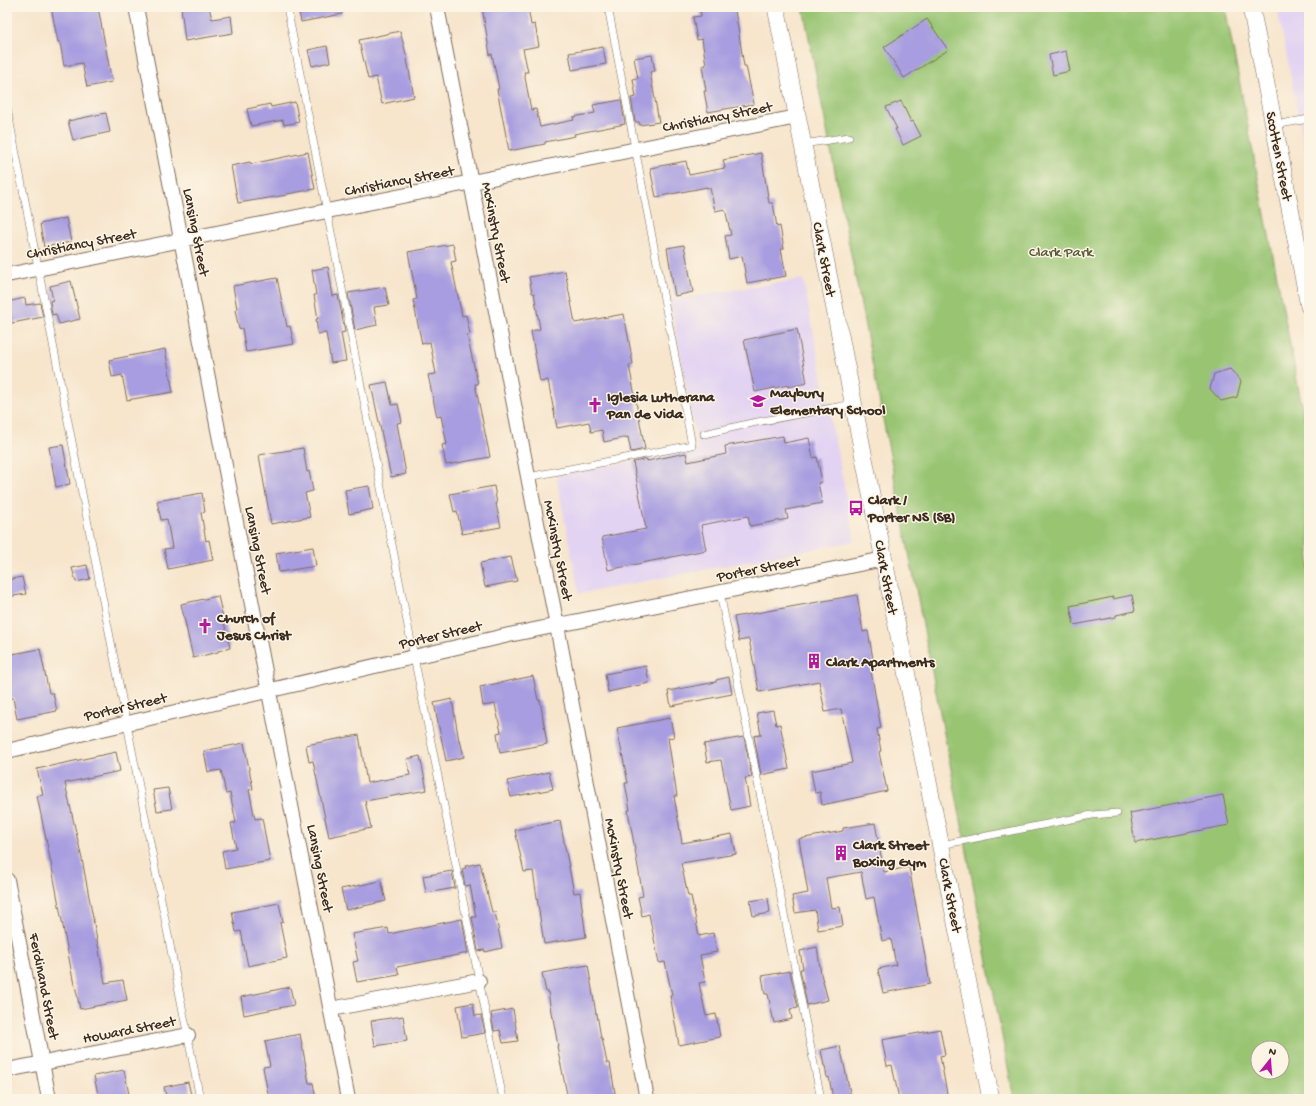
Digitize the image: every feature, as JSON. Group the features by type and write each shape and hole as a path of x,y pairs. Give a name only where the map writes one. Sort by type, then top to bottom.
{"street":[{"name":"Lansing Street","path":"136,7 348,1099"},
{"name":"McKinstry Street","path":"437,7 647,1099"},
{"name":"Clark Street","path":"776,7 992,1099"},
{"name":"Scotten Street","path":"1251,7 1309,306"},
{"name":"Christiancy Street","path":"7,275 797,117"},
{"name":"Porter Street","path":"7,751 414,657 884,559"},
{"name":"Ferdinand Street","path":"7,880 49,1099"},
{"path":"330,1009 479,981"},
{"name":"Howard Street","path":"7,1070 188,1035"}],"lane":[{"path":"287,7 414,657 503,1099"},
{"path":"528,477 692,445 608,7"},
{"path":"7,108 200,1099"},
{"path":"1274,125 1309,119"},
{"path":"803,144 849,137"},
{"path":"704,434 752,423 854,404"},
{"path":"720,593 821,1099"},
{"path":"941,845 1092,815 1118,813"}],"shaded area":[{"path":"1277,7 1309,7 1309,169"},
{"name":"Maybury Elementary School","path":"803,279 855,541 579,594 556,475 698,449 670,300"}],"green space":[{"name":"Clark Park","path":"803,7 1225,7 1309,443 1309,1099 1014,1099"}],"building":[{"path":"51,7 98,7 112,82 87,87 82,63 64,66 60,42 58,42"},
{"path":"181,7 209,7 212,19 231,16 233,33 185,41"},
{"path":"298,7 342,7 342,14 301,22"},
{"path":"482,7 528,7 531,25 535,24 539,46 523,49 528,72 524,72 531,110 536,109 540,127 574,120 573,117 595,113 593,105 621,100 625,124 574,134 575,136 545,142 545,144 509,151 497,89 499,89 492,54 490,55"},
{"path":"700,7 729,7 730,11 735,10 744,66 746,66 754,104 708,112 704,91 706,91 702,66 706,65 702,39 697,40 693,17 701,16"},
{"path":"927,19 948,50 904,78 884,47"},
{"path":"400,31 414,97 382,104 376,77 368,79 359,40"},
{"path":"327,46 330,62 312,66 308,50"},
{"path":"603,47 606,64 572,70 569,53"},
{"path":"1066,51 1070,71 1053,75 1049,55"},
{"path":"652,55 655,71 650,72 659,122 640,125 639,122 635,122 631,98 636,97 633,79 638,78 634,58"},
{"path":"901,101 911,122 913,121 921,136 903,145 886,107"},
{"path":"295,102 299,122 284,125 283,120 251,126 247,109 270,104 271,107"},
{"path":"106,113 110,132 73,140 68,121"},
{"path":"308,152 315,189 238,203 231,166 250,162 251,164"},
{"path":"761,153 769,203 773,203 777,227 780,226 784,249 781,249 786,276 747,283 742,256 729,259 725,236 731,235 725,209 715,211 710,188 707,187 656,197 650,168 686,161 689,175 725,168 723,160"},
{"path":"66,218 71,242 44,247 40,224"},
{"path":"453,244 456,261 451,262 462,316 466,315 470,334 467,335 478,384 475,384 490,457 446,465 442,445 447,444 441,416 437,417 428,375 436,374 430,342 422,344 413,300 417,299 408,252"},
{"path":"684,245 693,292 675,296 667,248"},
{"path":"328,267 333,296 338,295 345,332 341,333 346,361 331,363 326,333 318,334 316,319 318,319 314,295 316,295 312,270"},
{"path":"565,271 575,323 624,314 633,364 629,365 645,449 631,452 628,437 604,442 602,430 591,432 589,422 557,428 548,380 540,382 531,331 540,329 534,293 532,293 529,277"},
{"path":"277,278 287,327 290,326 294,344 246,352 242,328 239,329 235,310 237,309 233,286"},
{"path":"71,281 80,319 59,324 56,314 52,315 50,301 53,300 50,286"},
{"path":"385,287 389,305 374,307 377,325 355,330 348,293"},
{"path":"25,298 26,305 40,303 43,317 7,324 7,302"},
{"path":"797,329 807,383 788,387 788,385 755,392 744,340"},
{"path":"165,349 173,392 127,400 122,375 112,377 109,360"},
{"path":"1230,369 1241,381 1237,397 1221,401 1210,389 1214,374"},
{"path":"387,382 392,405 398,404 402,422 397,423 406,474 391,477 371,385"},
{"path":"783,436 784,443 809,438 813,458 817,457 822,482 818,483 822,503 786,510 788,519 750,526 748,516 701,525 706,550 608,570 602,537 646,529 633,462 647,459 647,461 686,453 688,462 726,454 725,446"},
{"path":"63,445 70,484 56,487 49,447"},
{"path":"303,448 307,472 309,471 313,491 305,493 310,517 271,524 259,455"},
{"path":"369,486 373,509 349,514 345,490"},
{"path":"494,486 501,527 462,534 457,511 454,512 450,494"},
{"path":"202,493 205,512 201,513 206,541 209,540 213,560 168,569 164,549 172,548 167,519 161,520 157,501"},
{"path":"313,547 316,566 279,572 276,553"},
{"path":"511,557 517,581 485,587 480,563"},
{"path":"87,565 90,579 76,582 72,568"},
{"path":"22,577 26,594 7,597 7,580"},
{"path":"857,595 863,632 868,631 875,670 871,671 881,728 877,729 881,751 879,752 887,791 822,805 820,792 815,793 811,771 852,763 841,709 825,712 819,681 759,692 749,639 739,641 734,617"},
{"path":"1132,595 1135,611 1116,615 1116,617 1074,625 1070,606 1113,597 1113,599"},
{"name":"Church of Jesus Christ","path":"218,596 230,648 193,658 181,604"},
{"path":"40,649 49,693 53,693 57,711 17,719 13,698 7,699 7,655"},
{"path":"646,666 649,683 608,692 605,674"},
{"path":"533,676 538,700 540,700 547,744 500,753 497,733 501,732 495,704 483,706 480,687"},
{"path":"729,677 732,694 671,706 668,691 716,682 716,680"},
{"path":"452,699 459,741 460,740 464,757 446,761 434,703"},
{"path":"773,710 776,725 780,724 789,769 761,775 754,736 761,735 757,713"},
{"path":"670,718 674,737 668,738 677,796 674,796 682,843 732,834 736,854 681,863 688,896 691,896 699,936 713,933 717,952 700,955 705,982 699,983 706,1016 716,1014 720,1037 679,1045 670,995 672,995 665,962 659,963 649,914 642,916 638,897 643,896 628,810 630,810 625,783 628,783 617,728"},
{"path":"359,735 367,783 410,775 407,759 420,756 427,790 365,801 371,828 329,837 313,761 309,762 306,745"},
{"path":"744,737 752,777 745,778 750,806 731,810 721,760 707,762 704,744"},
{"path":"244,743 253,789 249,790 255,819 262,818 270,861 225,869 222,851 236,848 231,823 236,823 230,793 226,794 221,770 208,772 204,751"},
{"path":"116,752 120,771 65,783 82,859 105,983 123,980 127,1000 80,1009 37,796 43,795 37,769"},
{"path":"549,772 553,789 511,797 507,781"},
{"path":"168,788 172,809 157,811 153,790"},
{"path":"1223,795 1229,825 1135,843 1130,813"},
{"path":"560,821 574,893 580,892 586,937 544,944 533,871 524,872 515,830"},
{"path":"875,823 884,872 909,867 930,984 883,993 878,969 896,965 891,939 882,941 874,897 866,899 861,872 826,878 831,908 840,907 843,926 818,930 815,910 795,913 792,896 808,893 799,839 843,831 843,828"},
{"path":"480,863 492,912 495,912 502,948 485,952 485,950 478,951 472,917 476,917 470,885 465,886 462,869 466,868 465,866"},
{"path":"452,871 455,888 426,893 423,876"},
{"path":"381,881 386,901 346,910 341,889"},
{"path":"768,898 770,913 753,916 750,901"},
{"path":"279,903 283,922 280,923 287,958 248,966 241,931 236,932 232,912"},
{"path":"462,919 468,953 397,967 399,975 357,982 353,962 358,961 352,934 388,928 389,934"},
{"path":"817,947 821,974 828,1000 807,1005 800,969 803,969 800,951"},
{"path":"588,965 601,1038 607,1063 610,1063 616,1099 568,1099 548,992 546,992 542,973"},
{"path":"790,971 798,1008 790,1009 792,1019 774,1023 768,994 765,994 762,976"},
{"path":"290,987 294,1005 244,1015 241,997"},
{"path":"473,1003 475,1016 481,1015 485,1033 462,1037 457,1006"},
{"path":"513,1009 518,1041 503,1043 500,1030 494,1031 491,1013"},
{"path":"403,1016 407,1041 375,1046 371,1021"},
{"path":"940,1029 945,1055 940,1056 948,1099 899,1099 892,1065 887,1066 882,1040"},
{"path":"300,1034 309,1083 313,1083 316,1099 269,1099 263,1067 270,1066 265,1041"},
{"path":"840,1046 851,1097 833,1099 829,1077 827,1078 821,1050"},
{"path":"124,1070 130,1099 99,1099 94,1076"},
{"path":"188,1082 192,1099 167,1099 164,1087"}],"place":[{"name":"Maybury Elementary School","path":"758,401"},
{"name":"Iglesia Lutherana Pan de Vida","path":"595,405"},
{"name":"Clark / Porter NS (SB)","path":"856,508"},
{"name":"Church of Jesus Christ","path":"205,626"},
{"name":"Clark Apartments","path":"814,661"},
{"name":"Clark Street Boxing Gym","path":"841,853"}]}
